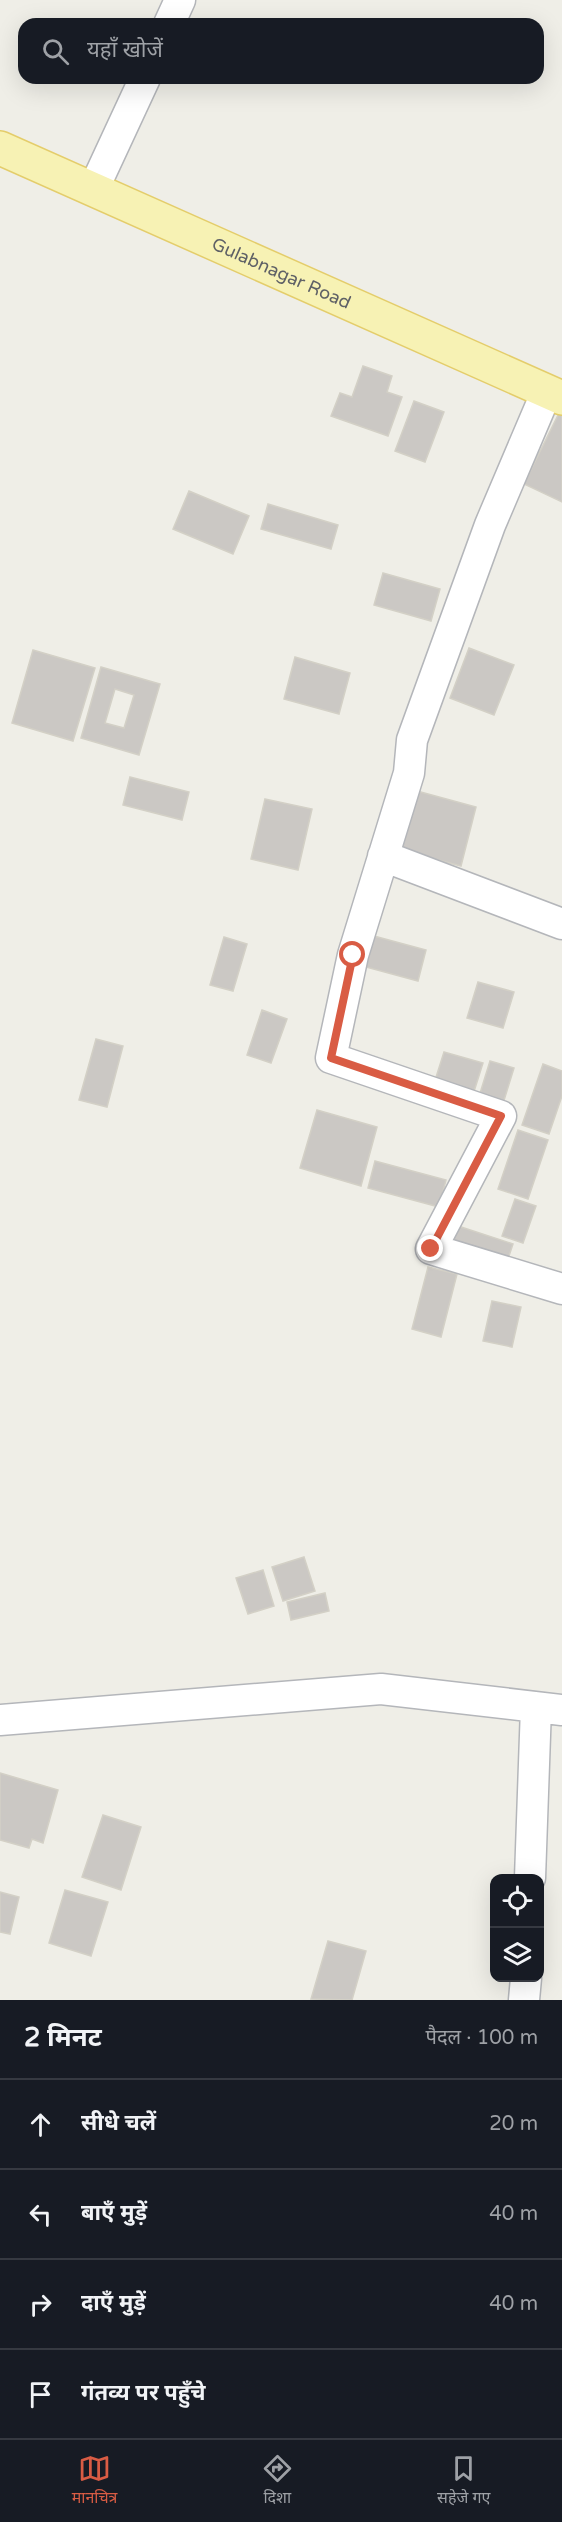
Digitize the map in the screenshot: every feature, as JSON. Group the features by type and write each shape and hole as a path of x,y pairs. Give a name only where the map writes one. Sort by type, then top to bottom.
{"main road":[{"name":"Gulabnagar Road","path":"0,148 555,394"}],"street":[{"path":"172,18 180,0"},
{"path":"93,190 142,84"},
{"path":"555,394 490,525 412,740 409,773 353,955 331,1058 501,1116 431,1249 562,1289"},
{"path":"383,856 562,924"},
{"path":"0,1720 381,1689 549,1709 530,1874"},
{"path":"524,2000 526,1982"}],"building":[{"path":"363,366 392,376 387,392 402,397 388,436 331,416 340,393 352,397"},
{"path":"414,401 444,412 425,462 395,451"},
{"path":"562,410 562,502 524,484"},
{"path":"189,491 249,516 233,554 173,529"},
{"path":"268,504 338,525 331,549 261,529"},
{"path":"383,573 440,589 431,621 374,605"},
{"path":"469,648 514,665 494,715 450,698"},
{"path":"33,650 95,668 73,741 12,723"},
{"path":"295,657 350,673 339,714 284,699"},
{"path":"101,667 160,684 139,755 81,738","holes":["115,689 134,695 124,728 105,723"]},
{"path":"130,777 189,792 182,820 123,805"},
{"path":"417,791 476,807 461,866 400,850"},
{"path":"265,799 312,809 298,870 251,859"},
{"path":"374,936 426,950 418,981 366,967"},
{"path":"224,937 247,944 233,991 210,985"},
{"path":"478,982 514,992 503,1028 467,1018"},
{"path":"262,1010 287,1019 271,1063 247,1055"},
{"path":"96,1039 123,1046 107,1107 79,1100"},
{"path":"444,1052 483,1063 471,1101 432,1090"},
{"path":"490,1061 514,1068 501,1110 477,1103"},
{"path":"543,1064 562,1071 562,1096 549,1134 522,1125"},
{"path":"317,1110 377,1127 361,1186 300,1168"},
{"path":"518,1130 548,1140 528,1199 498,1189"},
{"path":"375,1161 446,1180 439,1207 368,1188"},
{"path":"515,1199 536,1206 523,1243 502,1236"},
{"path":"449,1223 513,1244 505,1268 441,1247"},
{"path":"428,1267 457,1274 441,1337 412,1329"},
{"path":"492,1301 521,1307 512,1347 483,1341"},
{"path":"304,1557 315,1591 283,1601 272,1567"},
{"path":"263,1570 274,1606 248,1614 236,1578"},
{"path":"325,1593 329,1611 291,1620 287,1602"},
{"path":"0,1773 58,1790 43,1843 32,1839 29,1848 0,1840"},
{"path":"103,1815 141,1827 121,1890 82,1877"},
{"path":"65,1890 108,1902 91,1956 49,1943"},
{"path":"0,1892 19,1897 10,1934 0,1932"},
{"path":"328,1941 366,1951 352,2000 311,1999"}],"route":[{"path":"353,955 331,1058 501,1116 431,1249"}]}
